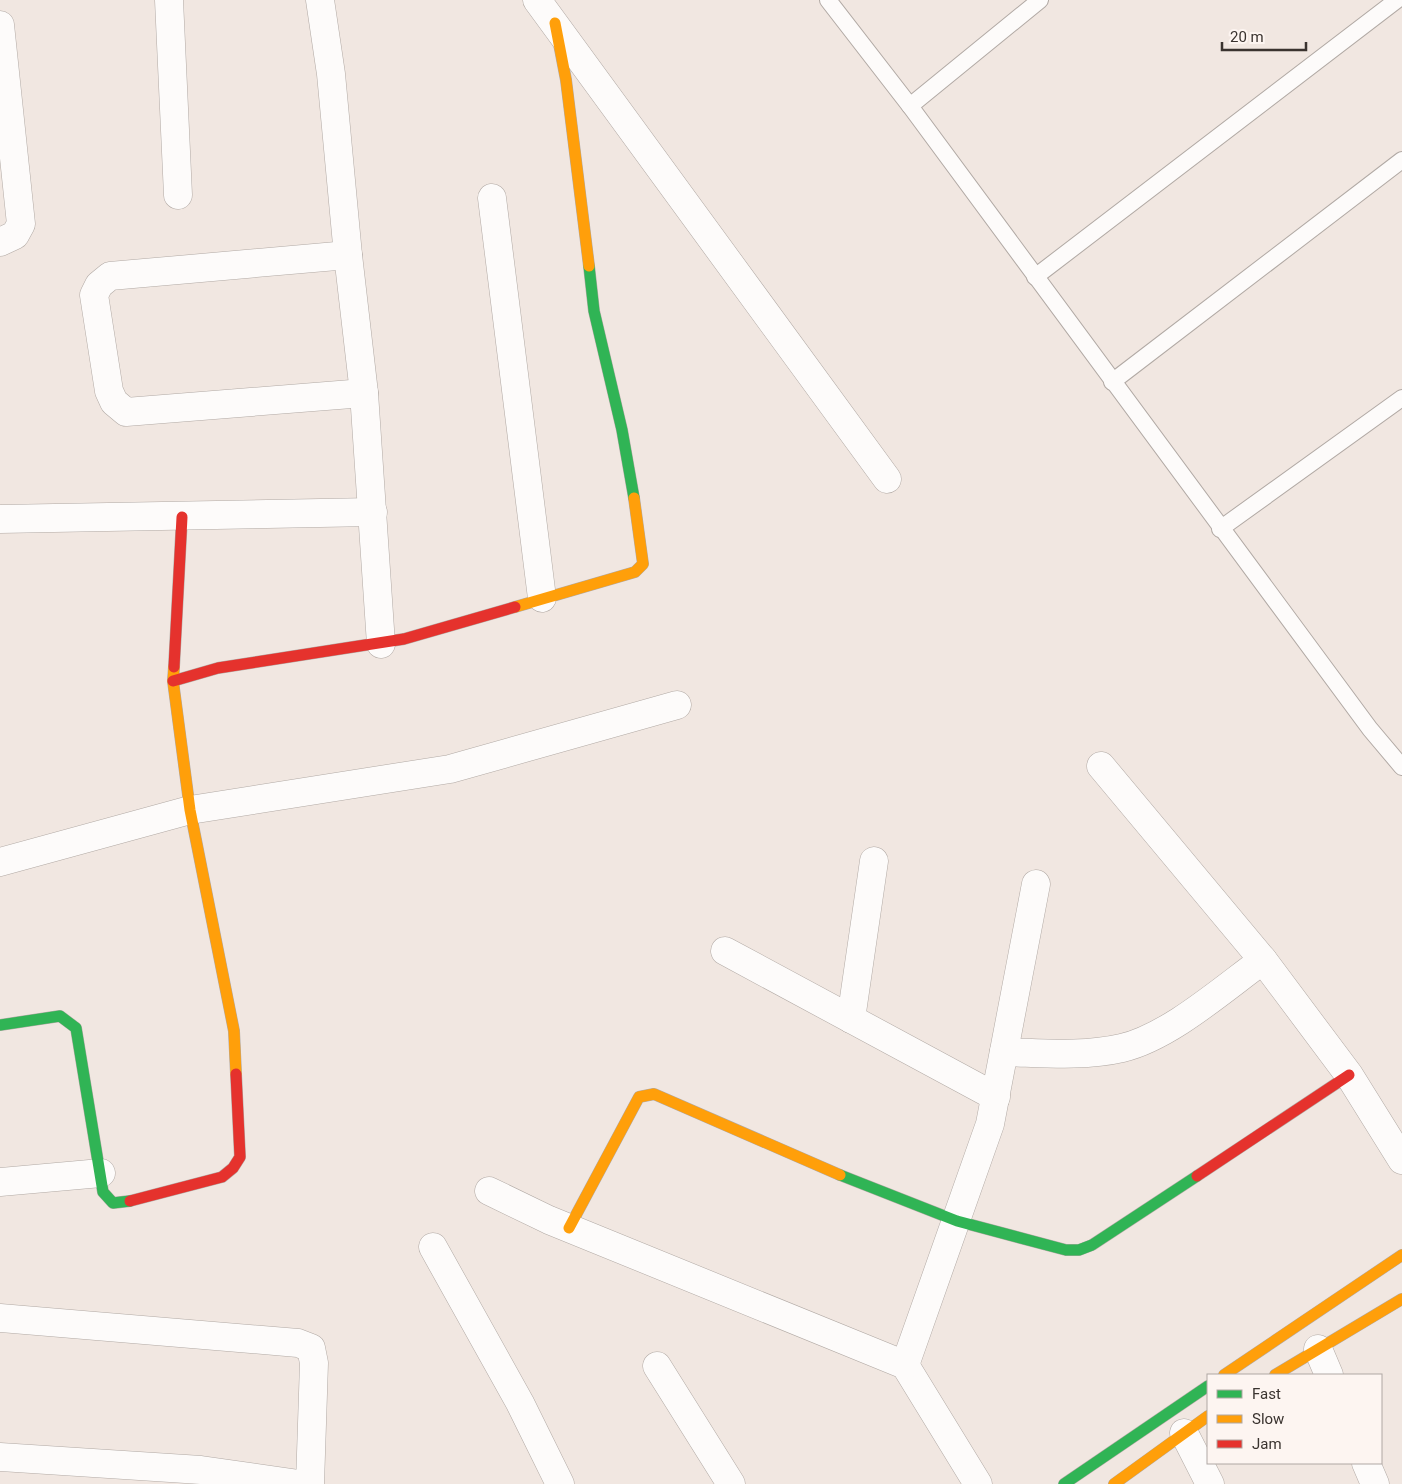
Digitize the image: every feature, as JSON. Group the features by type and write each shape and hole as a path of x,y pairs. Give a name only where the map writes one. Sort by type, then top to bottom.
{"street":[{"path":"169,0 178,195"},
{"path":"320,0 331,74 348,255 364,394 381,644"},
{"path":"537,0 887,479"},
{"path":"173,681 218,668 381,644 635,572 643,564 643,553 622,430 594,311 566,80 555,23"},
{"path":"0,25 21,224 15,235 0,242"},
{"path":"492,198 542,598"},
{"path":"348,255 110,276 99,285 94,295 109,390 114,402 126,412 364,394"},
{"path":"0,519 373,512"},
{"path":"0,1025 60,1016 76,1028 100,1173 106,1196 113,1203 118,1204 222,1177 233,1168 240,1157 234,1031 190,810 173,681 182,516"},
{"path":"0,861 190,810 450,769 677,705"},
{"path":"1101,766 1263,960 1349,1075 1402,1160"},
{"path":"851,1019 874,861"},
{"path":"905,1366 990,1124 1036,884"},
{"path":"725,951 996,1097"},
{"path":"1004,1052 1061,1054 1123,1048 1165,1030 1263,960"},
{"path":"569,1228 639,1097 654,1094 819,1167 957,1221 1066,1250 1079,1250 1092,1245 1349,1075"},
{"path":"0,1182 100,1173"},
{"path":"489,1191 569,1228 905,1366 978,1484"},
{"path":"433,1247 520,1403 560,1484"},
{"path":"1225,1374 1402,1255"},
{"path":"1277,1374 1402,1299"},
{"path":"0,1318 298,1343 311,1348 314,1363 310,1484"},
{"path":"1318,1349 1329,1374"},
{"path":"657,1366 730,1484"},
{"path":"1064,1484 1207,1387"},
{"path":"1114,1484 1207,1417"},
{"path":"1184,1433 1210,1484"},
{"path":"0,1457 201,1470 299,1484"},
{"path":"1366,1464 1375,1484"}],"lane":[{"path":"828,0 910,106 1220,529 1370,729 1402,767"},
{"path":"910,106 1040,0"},
{"path":"1035,277 1397,0"},
{"path":"1112,382 1402,160"},
{"path":"1220,529 1402,398"}],"traffic: fast":[{"path":"589,266 594,311 622,430 634,498"},
{"path":"0,1025 60,1016 76,1028 103,1192 113,1203 130,1201"},
{"path":"840,1175 957,1221 1066,1250 1079,1250 1092,1245 1197,1176"},
{"path":"1064,1484 1207,1387"}],"traffic: slow":[{"path":"555,23 566,80 589,266"},
{"path":"515,607 635,572 643,564 634,498"},
{"path":"174,667 173,681 190,810 234,1031 236,1074"},
{"path":"569,1228 639,1097 654,1094 840,1175"},
{"path":"1225,1374 1402,1255"},
{"path":"1277,1374 1402,1299"},
{"path":"1114,1484 1207,1417"}],"traffic: jam":[{"path":"174,667 182,517"},
{"path":"173,681 218,668 404,639 515,607"},
{"path":"130,1201 222,1177 233,1168 240,1157 236,1074"},
{"path":"1197,1176 1349,1075"}]}
